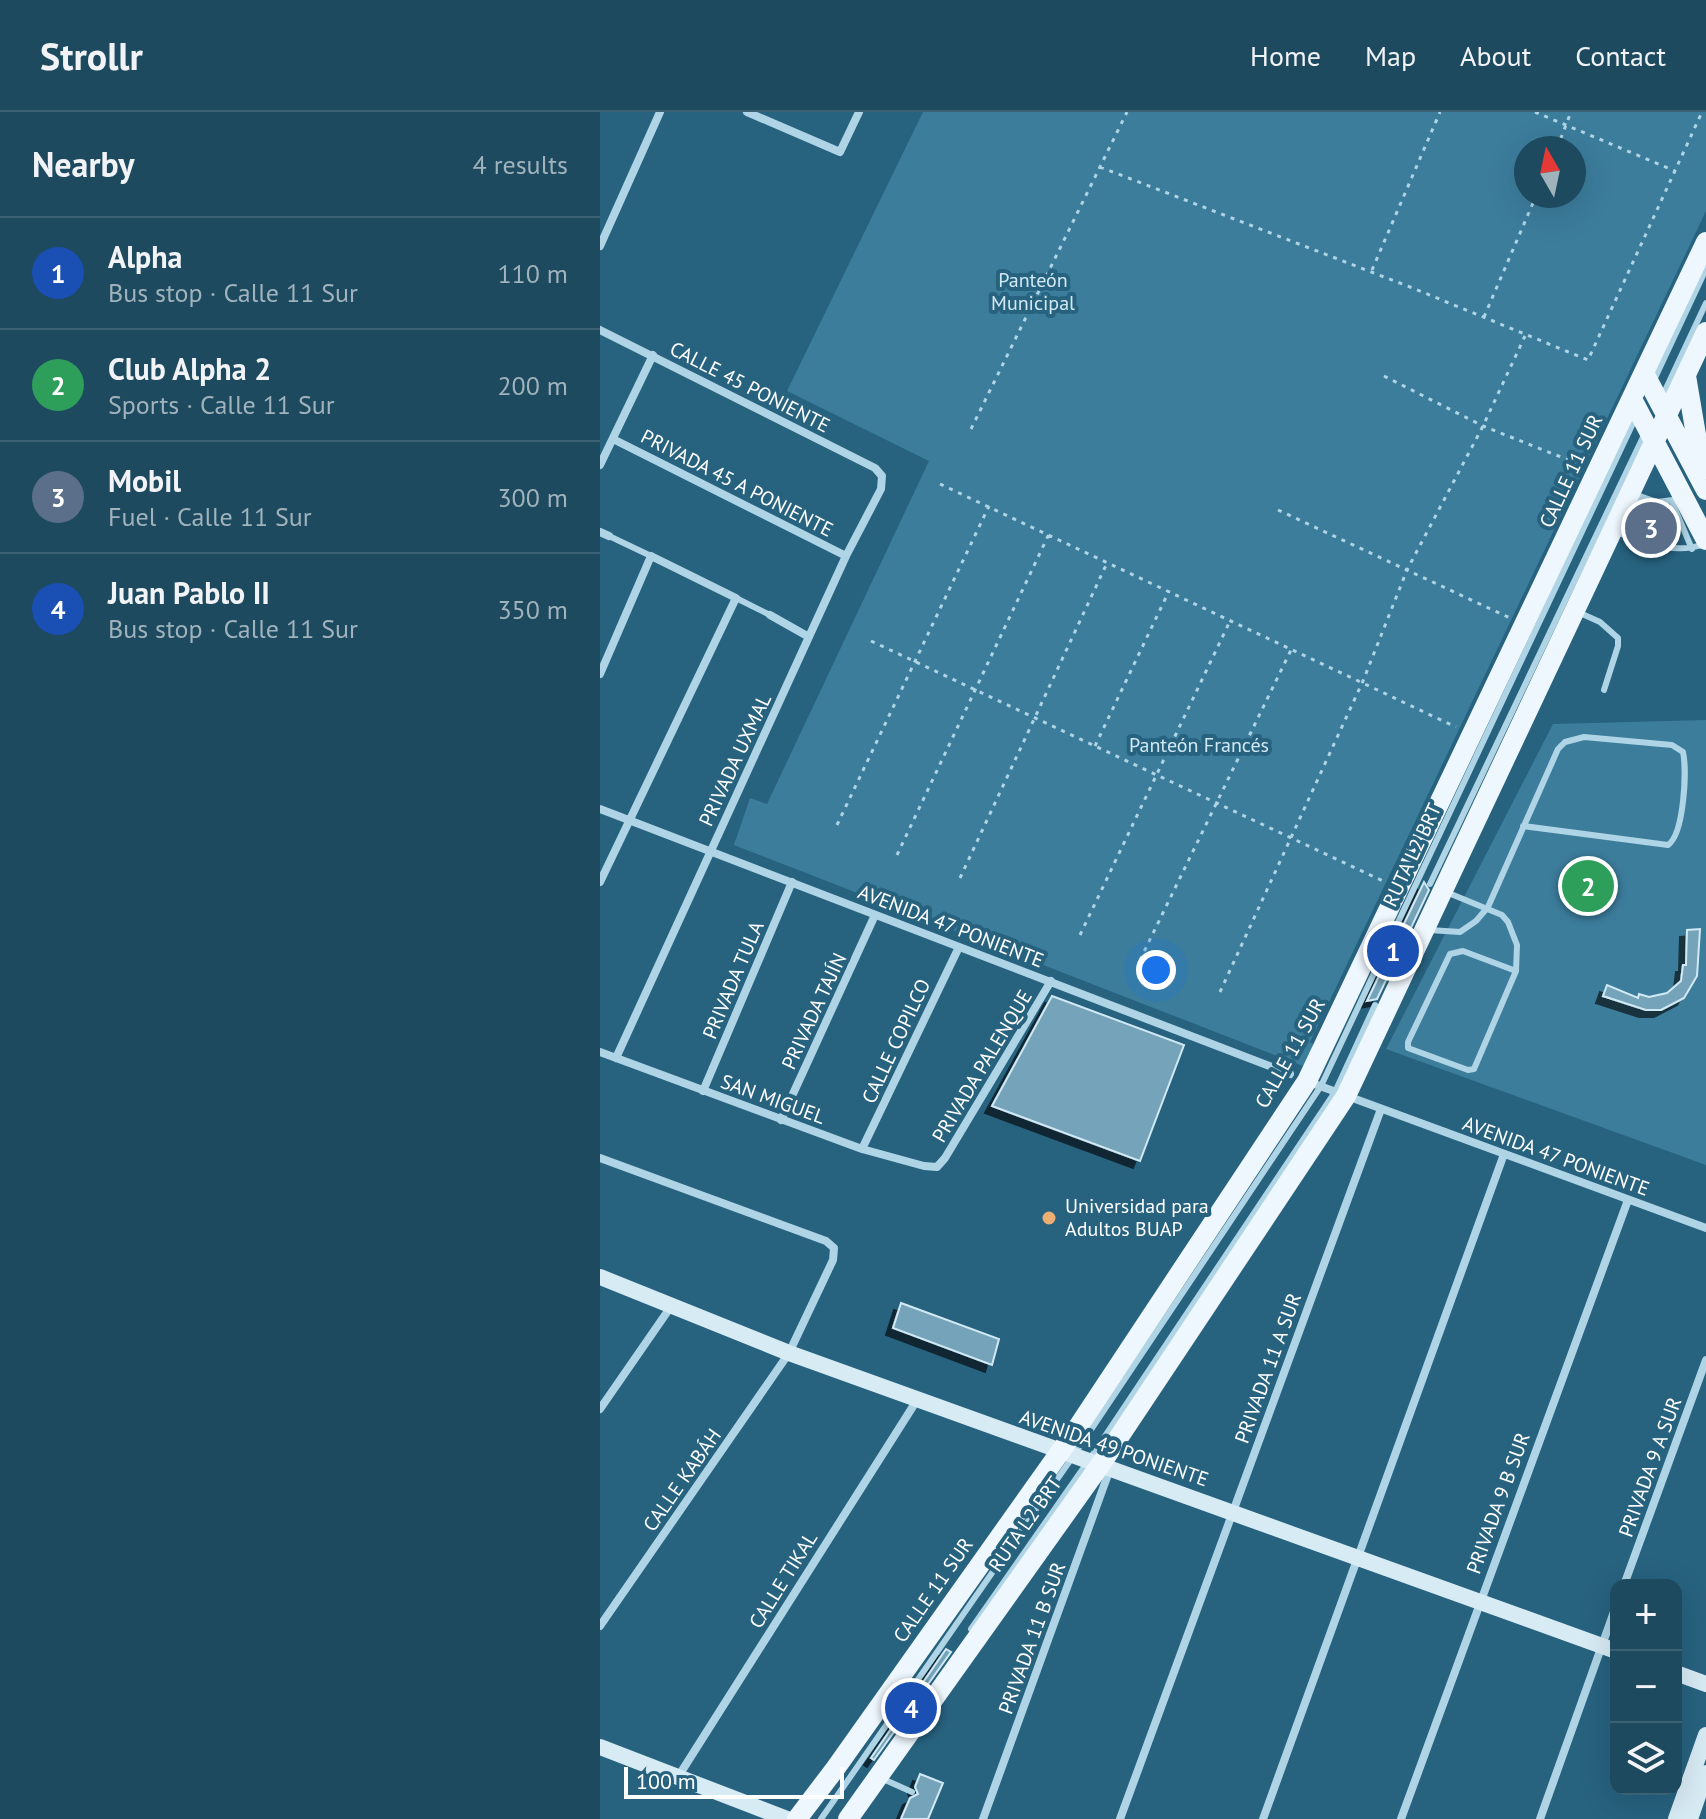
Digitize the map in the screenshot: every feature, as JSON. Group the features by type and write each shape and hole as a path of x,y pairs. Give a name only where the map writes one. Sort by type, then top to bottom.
{"main road":[{"name":"CALLE 11 SUR","path":"797,1819 1087,1459 1340,1094 1425,930 1436,888 1636,495 1651,410 1706,242"},
{"name":"CALLE 11 SUR","path":"848,1819 1069,1509 1087,1459 1305,1080 1651,410 1686,375 1706,332"},
{"path":"1686,375 1705,492"},
{"path":"1651,410 1705,492"},
{"path":"1651,410 1678,500 1701,544"},
{"name":"AVENIDA 49 PONIENTE","path":"600,1277 789,1353 1609,1649"},
{"path":"1682,1675 1706,1684"},
{"path":"1676,1819 1706,1735"},
{"path":"600,1747 787,1819"},
{"path":"1690,1819 1706,1773"}],"street":[{"path":"600,246 660,112"},
{"path":"747,112 762,115 840,152 859,112"},
{"name":"CALLE 45 PONIENTE","path":"600,330 875,468 882,476"},
{"path":"600,465 653,355"},
{"name":"PRIVADA 45 A PONIENTE","path":"613,439 846,556"},
{"name":"PRIVADA UXMAL","path":"616,1058 846,556 881,489 882,476"},
{"path":"600,532 609,536"},
{"path":"600,674 651,556 736,598 600,882"},
{"path":"770,615 809,637"},
{"name":"AVENIDA 47 PONIENTE","path":"600,809 1340,1094 1706,1228"},
{"name":"PRIVADA TULA","path":"703,1091 792,882"},
{"name":"PRIVADA TAJÍN","path":"781,1120 875,915"},
{"name":"CALLE COPILCO","path":"862,1149 959,947"},
{"name":"PRIVADA PALENQUE","path":"937,1167 1051,981"},
{"name":"SAN MIGUEL","path":"600,1052 862,1149 937,1167"},
{"name":"PRIVADA 11 A SUR","path":"1120,1819 1381,1109"},
{"path":"1263,1819 1504,1154"},
{"name":"CALLE KABÁH","path":"600,1158 826,1241 834,1248 833,1260 789,1353 600,1626"},
{"name":"PRIVADA 9 B SUR","path":"1401,1819 1628,1200"},
{"path":"600,1409 672,1305"},
{"name":"PRIVADA 9 A SUR","path":"1626,1579 1706,1360"},
{"name":"CALLE TIKAL","path":"678,1778 917,1399"},
{"name":"PRIVADA 11 B SUR","path":"983,1819 1092,1518 1087,1459"},
{"path":"1069,1509 1092,1518"},
{"path":"1540,1819 1609,1649"}],"lane":[{"name":"RUTA L2 BRT","path":"1436,888 1651,410 1706,269"},
{"name":"RUTA L2 BRT","path":"1651,410 1706,303"},
{"path":"1651,410 1706,531"},
{"path":"1636,495 1657,502 1678,500"},
{"path":"1619,533 1670,550 1701,544"},
{"path":"609,536 651,556"},
{"path":"736,598 770,615"},
{"path":"1575,610 1600,622 1618,638 1604,690"},
{"path":"1425,930 1460,932 1476,921 1488,907 1523,826 1558,749 1573,738 1672,745 1683,752 1678,831 1676,840 1668,845 1523,826"},
{"path":"1436,888 1502,915 1513,931 1517,945 1516,971 1474,1069 1468,1070 1408,1048 1408,1042 1450,954 1463,951 1516,971"},
{"path":"1340,1094 1375,1005"},
{"name":"RUTA L2 BRT","path":"963,1641 1087,1459"},
{"name":"RUTA L2 BRT","path":"821,1819 1087,1459"},
{"path":"838,1819 880,1771 912,1792"}],"path":[{"path":"971,429 1127,112"},
{"path":"1371,272 1440,112"},
{"path":"1535,112 1675,171"},
{"path":"1562,136 1571,112"},
{"path":"1100,167 1588,360 1702,112"},
{"path":"1484,317 1531,208"},
{"path":"1220,992 1363,681 1407,570 1483,426 1526,335"},
{"path":"1384,376 1483,426 1576,463"},
{"path":"940,484 1457,725"},
{"path":"837,825 989,506"},
{"path":"1278,510 1513,620"},
{"path":"897,855 1049,534"},
{"path":"960,878 1107,561"},
{"path":"1095,746 1169,591"},
{"path":"1080,935 1231,619"},
{"path":"871,641 1383,881"},
{"path":"1140,960 1292,648"}],"green space":[{"path":"923,112 1706,112 1706,211 1310,1042 1318,1048 1303,1066 734,845 750,798 767,804 929,461 787,391"},
{"path":"1706,720 1706,1165 1386,1049 1553,724"}],"building":[{"path":"1648,505 1664,510 1657,524 1678,533 1674,542 1636,531"},
{"path":"1424,882 1429,890 1377,999 1367,1001"},
{"path":"1700,929 1697,976 1684,998 1661,1010 1646,1010 1603,996 1607,985 1638,998 1639,994 1649,997 1667,993 1681,981 1683,965 1686,965 1687,930"},
{"path":"1052,996 1184,1045 1140,1161 992,1106"},
{"path":"901,1303 999,1339 992,1365 893,1328"},
{"path":"946,1649 951,1652 874,1760 871,1758"},
{"path":"920,1774 943,1783 928,1819 901,1819 910,1798 918,1794 915,1787"}],"place":[{"name":"Mobil","path":"1651,528"},
{"name":"Club Alpha 2","path":"1588,886"},
{"name":"Alpha","path":"1393,951"},
{"name":"Universidad para Adultos BUAP","path":"1049,1218"},
{"name":"Juan Pablo II","path":"911,1708"}],"park label":[{"name":"Panteón Municipal","path":"1033,292"},
{"name":"Panteón Francés","path":"1199,745"}]}
